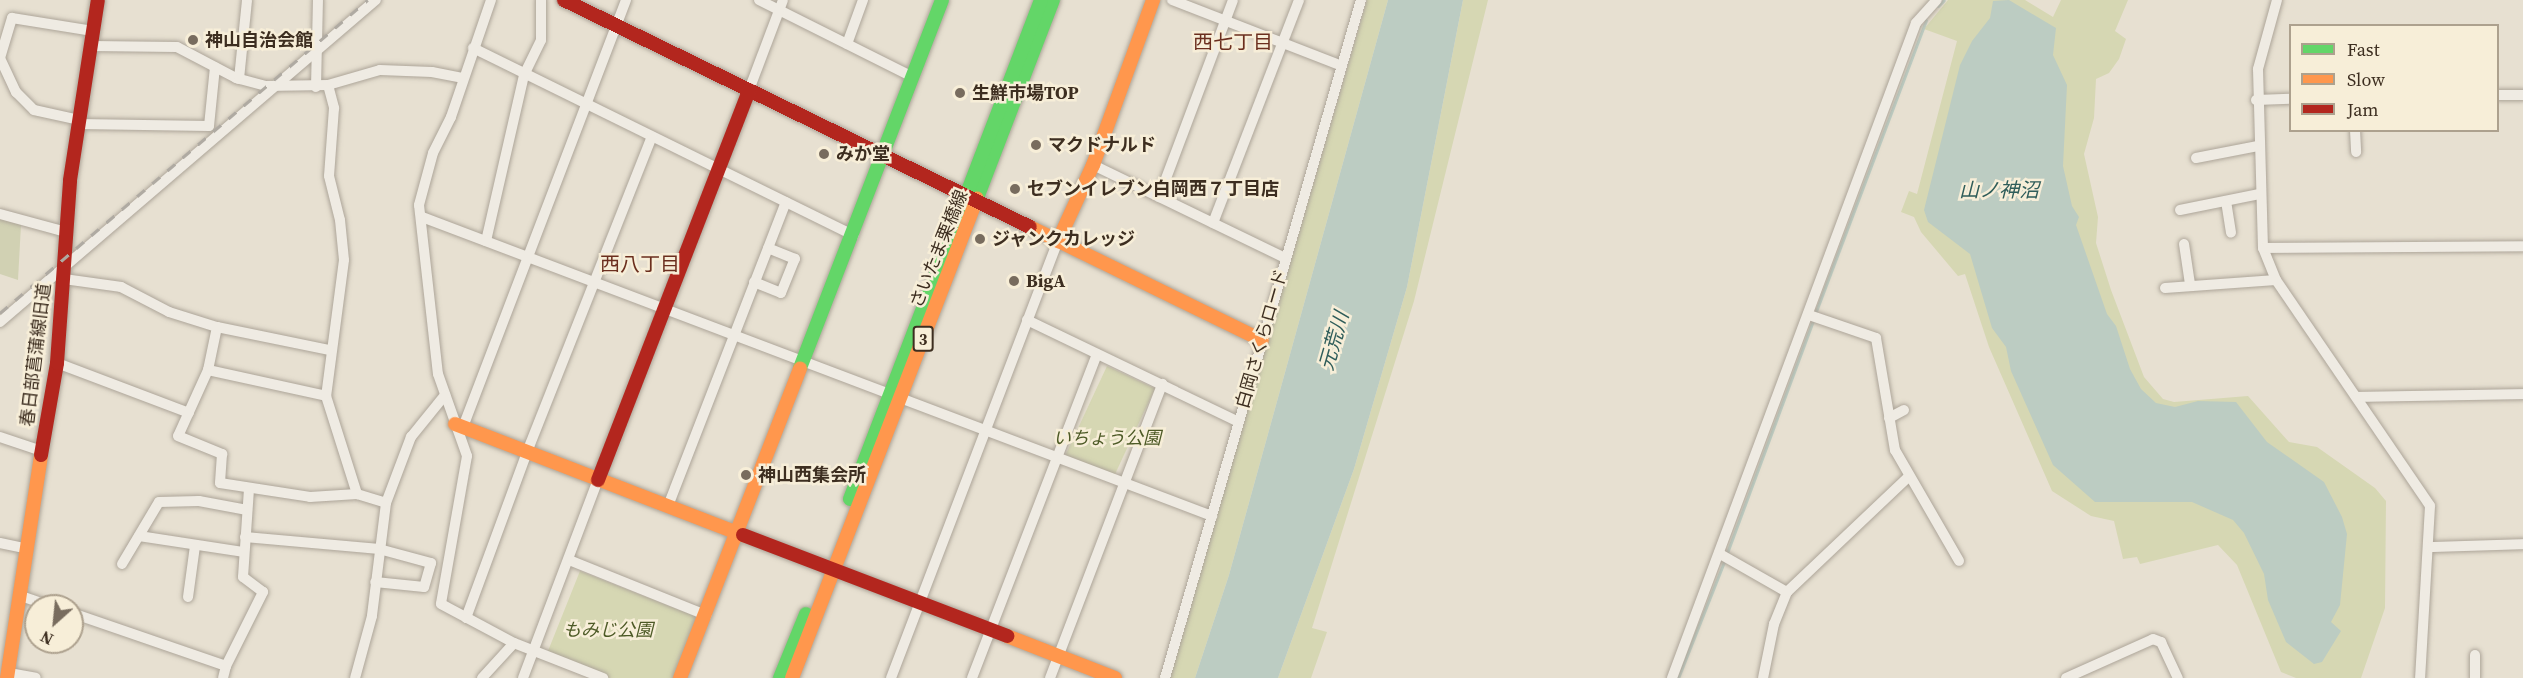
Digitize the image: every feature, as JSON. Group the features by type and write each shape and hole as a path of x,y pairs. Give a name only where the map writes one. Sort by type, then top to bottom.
{"street":[{"name":"春日部菖蒲線旧道","path":"8,675 24,548 57,363 66,232 79,122 98,0"},
{"path":"239,79 247,0"},
{"path":"318,0 315,52 322,86 334,108 329,176 340,220 344,260 329,350 326,396 357,494"},
{"path":"0,322 64,273 376,0"},
{"path":"490,0 451,117 433,153 419,205 438,374 459,426 467,456 441,604 514,643 603,678"},
{"path":"486,241 524,75 541,40 542,0"},
{"path":"564,0 1262,340"},
{"path":"459,426 529,257 626,0"},
{"path":"759,0 781,5 847,44 913,77"},
{"path":"847,44 863,0"},
{"path":"680,678 805,361 942,0"},
{"name":"さいたま栗橋線","path":"971,198 1041,0"},
{"name":"さいたま栗橋線","path":"792,678 829,569 895,395 971,198 1053,0"},
{"path":"891,678 1058,241 1093,165 1153,0"},
{"path":"1172,0 1342,66"},
{"path":"1159,197 1233,0"},
{"path":"1213,223 1299,0"},
{"name":"白岡さくらロード","path":"1165,678 1361,0"},
{"path":"1672,678 1916,23 1937,0"},
{"path":"2277,0 2258,69 2256,100 2263,248 2276,280 2358,397 2430,506 2430,547 2420,678"},
{"path":"523,678 781,5"},
{"path":"93,31 12,18 0,58 16,92 34,110 79,122 209,126 215,67"},
{"path":"91,45 177,47 239,79 274,87 322,86 380,70 432,72 463,78"},
{"path":"473,48 853,235"},
{"path":"2499,95 2523,95"},
{"path":"2256,100 2289,99"},
{"path":"2355,132 2356,153"},
{"path":"466,618 527,452 597,283 652,137"},
{"path":"2196,158 2258,146"},
{"path":"1093,165 1285,258"},
{"path":"2180,210 2259,194"},
{"path":"2226,201 2231,233"},
{"path":"668,506 786,202"},
{"path":"0,214 66,232"},
{"path":"422,217 1212,516"},
{"path":"2184,244 2190,284"},
{"path":"2263,248 2523,246"},
{"path":"754,282 781,293 795,259 768,248"},
{"path":"64,273 121,287 169,312 217,327 329,350"},
{"path":"2165,288 2190,284 2276,280"},
{"path":"1809,315 1876,338 1895,450 1908,477 1959,561"},
{"path":"1027,320 1239,422"},
{"path":"217,327 208,370 178,436 222,454 220,483 310,497 357,494 386,503"},
{"path":"972,678 1097,354"},
{"path":"57,363 189,413"},
{"path":"208,370 326,396"},
{"path":"1050,678 1162,384"},
{"path":"2358,397 2523,394"},
{"path":"355,678 372,616 386,503 411,437 445,395"},
{"path":"1889,418 1904,410"},
{"path":"459,426 1115,678"},
{"path":"0,437 42,452"},
{"path":"1763,678 1774,624 1787,592 1908,477"},
{"path":"223,678 226,666 262,592 243,577 249,489"},
{"path":"122,564 159,502 199,501 247,510"},
{"path":"139,536 243,552"},
{"path":"245,537 379,549 431,563 424,587 375,582"},
{"path":"0,543 24,548"},
{"path":"2430,547 2523,544"},
{"path":"188,597 195,546"},
{"path":"1720,554 1787,592"},
{"path":"569,560 706,615"},
{"name":"さいたま栗橋線","path":"780,678 829,569"},
{"path":"18,595 24,597"},
{"path":"84,618 226,666"},
{"path":"2066,678 2153,639 2161,642 2178,678"},
{"path":"482,678 514,643"},
{"path":"2475,655 2475,678"},
{"path":"8,675 36,678"}],"green space":[{"path":"1367,0 1388,0 1229,575 1195,678 1169,678"},
{"path":"1463,0 1488,0 1414,301 1312,628 1327,632 1311,678 1278,678 1354,469 1407,287"},
{"name":"山ノ神沼","path":"1948,0 2025,0 2053,17 2061,0 2128,0 2115,31 2126,39 2119,59 2109,73 2096,79 2094,118 2084,154 2098,217 2096,243 2111,290 2144,377 2163,399 2174,402 2248,396 2289,442 2317,447 2375,488 2386,501 2385,608 2361,678 2296,678 2281,672 2237,565 2218,545 2140,564 2137,557 2123,559 2114,521 2091,516 2052,491 1989,347 1965,274 1958,276 1921,232 1914,217 1901,212 1909,191 1917,194 1957,41 1924,29"},
{"path":"0,219 21,225 18,280 0,274"},
{"name":"いちょう公園","path":"1107,366 1155,388 1112,481 1064,458"},
{"name":"もみじ公園","path":"580,571 697,617 676,678 609,678 546,656"}],"water":[{"name":"元荒川","path":"1388,0 1463,0 1407,287 1354,469 1278,678 1195,678 1229,575"},
{"name":"山ノ神沼","path":"2009,0 2056,28 2053,55 2067,85 2063,166 2072,206 2079,217 2076,225 2107,314 2116,326 2130,369 2141,389 2156,403 2175,407 2198,401 2236,402 2267,442 2324,482 2342,517 2347,534 2340,605 2331,622 2341,631 2322,662 2314,664 2286,642 2268,600 2264,574 2244,533 2233,520 2192,502 2095,502 2053,465 2011,371 2006,347 1992,328 1970,254 1928,222 1924,210 1960,65 1972,41 1990,18 1993,1"}],"waterway":[{"path":"1938,6 1944,0"},
{"path":"1815,314 1926,20"},
{"path":"1727,553 1813,320"},
{"path":"1678,678 1725,559"}],"railway":[{"path":"0,313 368,0"}],"traffic: fast":[{"path":"800,368 942,0"},
{"path":"850,499 1041,0"},
{"path":"977,198 1053,0"},
{"path":"780,678 806,614"}],"traffic: slow":[{"path":"1058,241 1093,165 1153,0"},
{"path":"792,678 977,198"},
{"path":"1030,227 1262,340"},
{"path":"680,678 800,368"},
{"path":"455,424 743,535"},
{"path":"7,678 41,455"},
{"path":"1007,636 1115,678"}],"traffic: jam":[{"path":"41,455 57,363 70,180 98,0"},
{"path":"564,0 1030,227"},
{"path":"598,480 749,90"},
{"path":"743,535 1007,636"}],"place":[{"name":"神山自治会館","path":"193,40"},
{"name":"生鮮市場TOP","path":"960,93"},
{"name":"マクドナルド","path":"1036,145"},
{"name":"みか堂","path":"824,154"},
{"name":"セブンイレブン白岡西７丁目店","path":"1015,189"},
{"name":"ジャンクカレッジ","path":"980,239"},
{"name":"BigA","path":"1014,281"},
{"name":"神山西集会所","path":"746,475"}],"district":[{"name":"西七丁目","path":"1233,42"},
{"name":"西八丁目","path":"640,264"}]}
